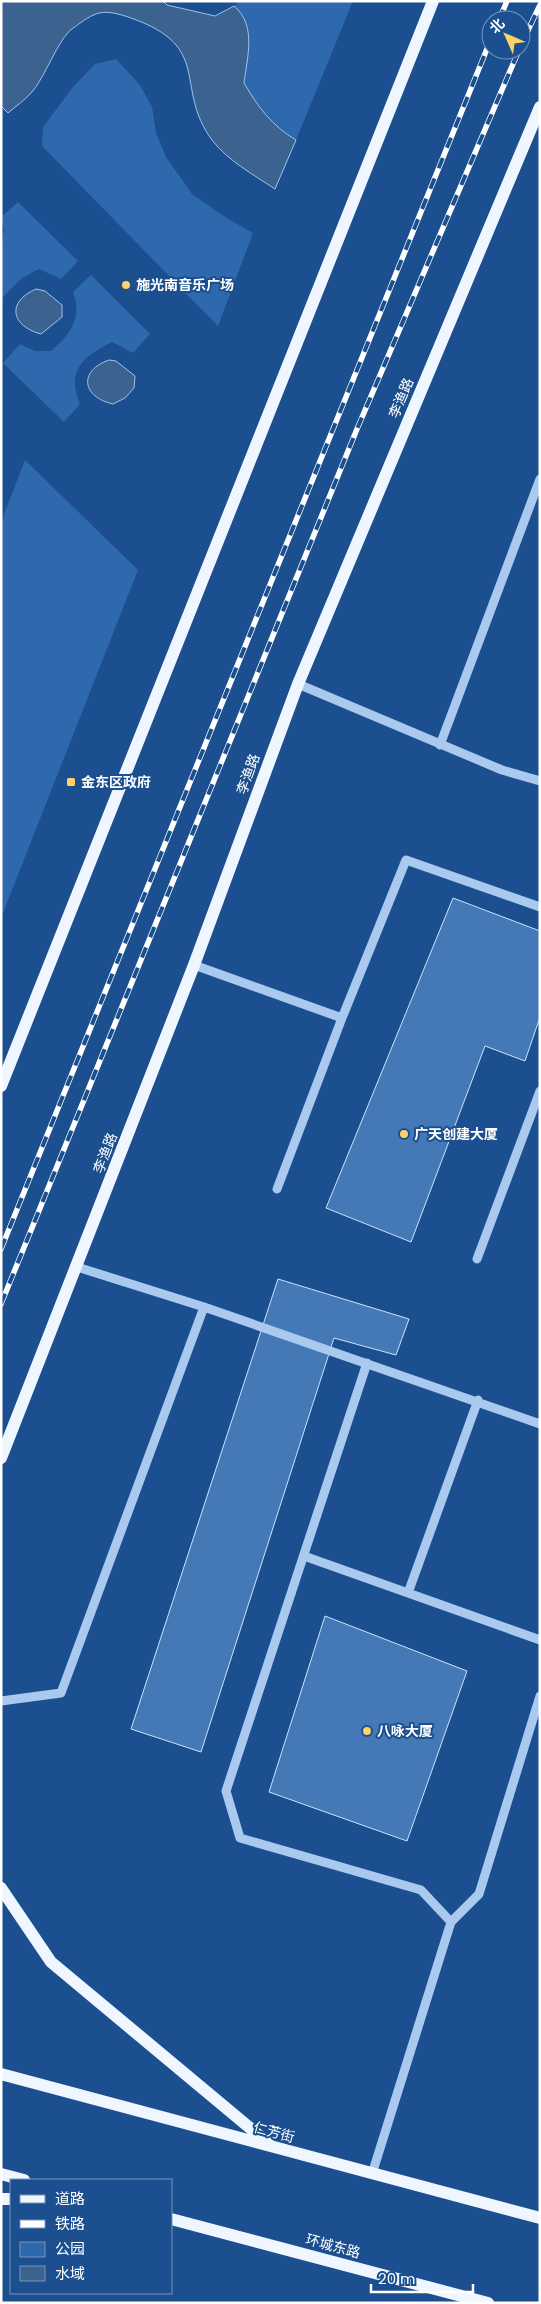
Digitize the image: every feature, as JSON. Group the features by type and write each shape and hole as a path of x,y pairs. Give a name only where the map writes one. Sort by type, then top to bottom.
{"main road":[{"path":"1,1086 433,1"},
{"name":"李渔路","path":"1,1458 77,1268 194,965 298,684 540,107"},
{"path":"1,1888 51,1962 272,2146"},
{"name":"仁芳街","path":"1,2074 540,2218"},
{"path":"1,2174 20,2179"},
{"name":"环城东路","path":"172,2219 488,2303"}],"lane":[{"path":"440,744 540,479"},
{"path":"298,684 502,770 540,781"},
{"path":"277,1189 342,1018 406,860 540,907"},
{"path":"194,965 342,1018"},
{"path":"477,1259 540,1091"},
{"path":"77,1268 204,1307 478,1400 540,1424"},
{"path":"1,1701 61,1693 204,1307"},
{"path":"367,1363 226,1791 240,1838 422,1890 451,1922"},
{"path":"408,1593 478,1400"},
{"path":"304,1556 540,1640"},
{"path":"372,2174 451,1922 479,1894 540,1696"}],"green space":[{"path":"240,1 353,1 296,140 281,131 261,111 244,83 245,71 234,6"},
{"path":"116,59 140,85 152,107 156,133 166,157 192,194 225,217 253,233 218,326 42,146 43,127 73,87 95,64"},
{"path":"18,202 78,261 61,279 39,269 22,278 3,297 1,312 1,251 4,229 1,217"},
{"path":"91,275 150,334 133,353 112,342 85,359 76,373 75,382 80,404 64,422 3,363 20,344 35,351 51,351 64,339 73,325 75,317 76,301 73,292"},
{"path":"25,460 138,570 1,918 1,522"}],"water":[{"path":"1,1 163,1 167,5 215,16 234,6 246,23 248,32 249,42 244,83 266,115 287,135 296,140 275,189 233,161 212,140 201,121 183,55 173,42 157,29 121,15 106,12 100,13 87,18 72,29 62,41 31,93 8,113 1,106"},
{"path":"36,289 45,291 62,305 62,317 41,334 23,325 18,320 16,313 16,307 20,300 26,294"},
{"path":"109,360 116,361 135,376 134,388 125,398 113,404 95,396 88,384 88,377 92,371"}],"building":[{"name":"广天创建大厦","path":"453,898 540,931 540,1017 525,1061 485,1046 411,1242 326,1208"},
{"path":"278,1279 409,1319 396,1355 334,1338 201,1752 131,1729"},
{"name":"八咏大厦","path":"325,1616 467,1671 407,1841 269,1792"}],"railway":[{"path":"503,10 507,1"},
{"path":"531,24 540,5"},
{"path":"1,1249 482,60"},
{"path":"1,1304 357,429 515,60"}],"place":[{"name":"施光南音乐广场","path":"126,285"},
{"name":"金东区政府","path":"71,782"},
{"name":"广天创建大厦","path":"404,1134"},
{"name":"八咏大厦","path":"367,1731"}]}
